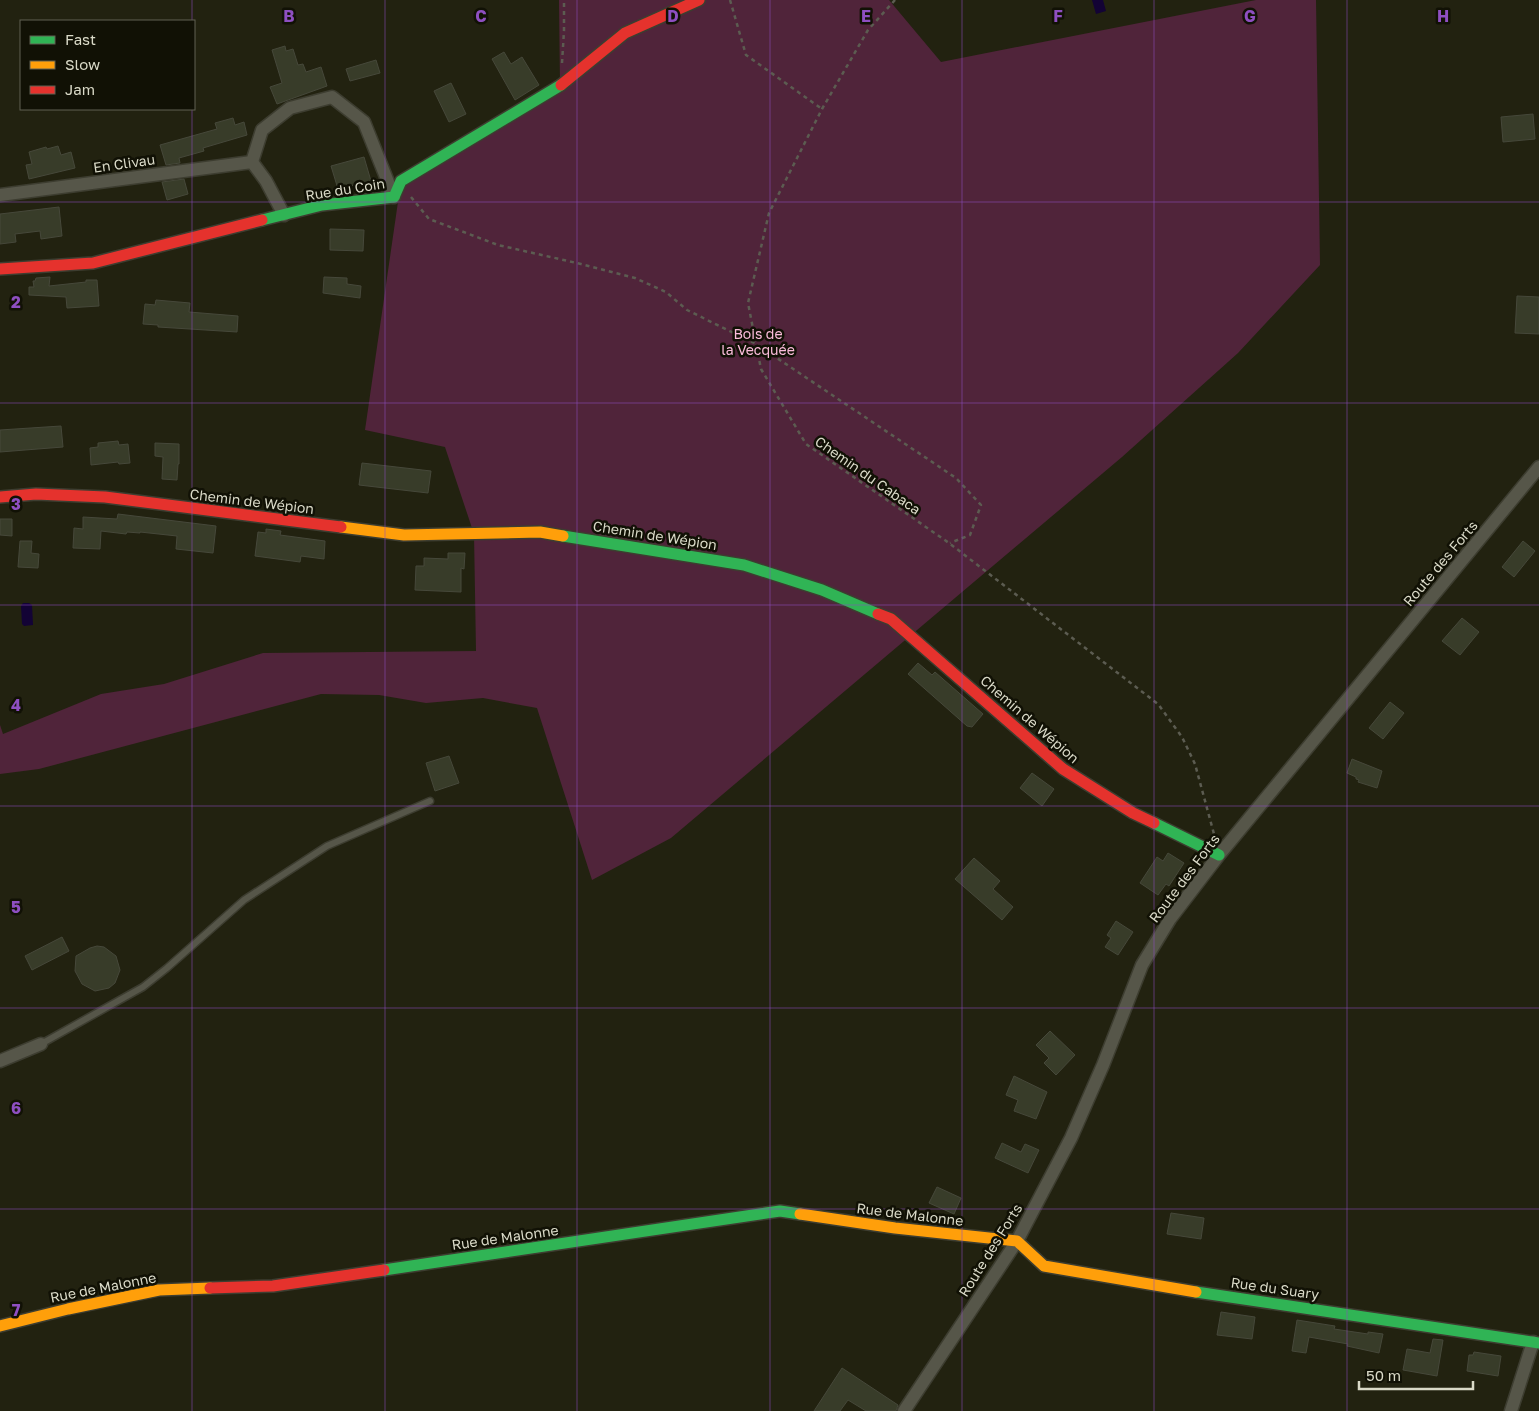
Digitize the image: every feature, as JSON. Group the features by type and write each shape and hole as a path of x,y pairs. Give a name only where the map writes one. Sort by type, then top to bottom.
{"street":[{"name":"Rue du Coin","path":"0,268 93,264 322,206 394,197 401,181 560,86 625,33 699,0"},
{"path":"284,215 266,181 252,162 262,130 290,108 332,97 364,122 394,197"},
{"name":"En Clivau","path":"0,195 252,162"},
{"name":"Route des Forts","path":"904,1411 1017,1241 1071,1138 1104,1065 1142,965 1170,918 1219,855 1539,467"},
{"name":"Chemin de Wépion","path":"0,497 36,494 105,497 404,535 540,532 744,565 822,590 891,619 1063,769 1133,813 1219,855"},
{"path":"0,1061 41,1044"},
{"name":"Rue de Malonne","path":"0,1326 68,1308 159,1290 273,1286 780,1212 895,1228 1017,1241"},
{"name":"Rue du Suary","path":"1017,1241 1044,1266 1157,1286 1536,1343"},
{"path":"1511,1411 1536,1343"}],"lane":[{"path":"41,1044 143,987 244,900 327,846 430,801"}],"path":[{"path":"560,86 564,0"},
{"path":"730,0 746,55 822,109"},
{"name":"Chemin du Cabaca","path":"895,0 868,30 822,109 769,213 748,303 761,369 806,444 949,543 1158,704 1182,737 1195,764 1219,855"},
{"path":"401,181 416,205 429,219 498,245 635,278 666,292 688,310 756,344 956,478 981,506 970,535 949,543"}],"green space":[{"name":"Bois de la Vecquée","path":"559,0 889,0 941,62 1256,0 1316,0 1320,265 1238,353 1122,457 671,838 592,880 537,708 483,698 426,703 379,695 321,694 39,769 0,774 0,725 3,734 101,694 164,684 263,653 476,651 474,534 445,447 365,430 401,181 560,86"}],"shaded area":[{"path":"1092,0 1103,0 1106,11 1096,14"},
{"path":"23,603 32,605 33,625 24,626 22,624 21,606"}],"building":[{"path":"285,46 286,51 293,49 298,65 303,64 306,72 321,67 327,86 277,104 270,87 282,83 272,50"},
{"path":"504,52 511,64 522,57 539,85 515,100 492,59"},
{"path":"376,60 380,73 350,81 346,69"},
{"path":"451,83 466,114 449,122 434,91"},
{"path":"1533,114 1535,139 1503,142 1501,117"},
{"path":"233,118 235,125 244,122 247,135 203,148 204,151 179,158 180,163 166,165 160,145 217,129 215,123"},
{"path":"58,146 61,155 71,152 75,168 29,179 26,165 32,164 29,152"},
{"path":"364,157 371,181 338,189 331,166"},
{"path":"184,179 188,194 167,200 162,182"},
{"path":"59,207 62,236 41,239 40,231 15,234 16,242 0,244 0,214"},
{"path":"330,229 364,230 363,251 330,250"},
{"path":"50,277 49,286 97,280 99,306 67,308 66,297 29,295 29,287 34,287 33,281 36,278"},
{"path":"324,277 347,278 347,284 361,286 360,298 323,293"},
{"path":"1517,296 1539,297 1539,334 1515,333"},
{"path":"156,300 190,303 189,312 238,316 237,332 158,327 158,325 143,324 145,304 155,305"},
{"path":"61,426 63,447 0,452 0,430"},
{"path":"118,441 119,445 128,444 130,463 119,464 118,462 91,465 90,448 98,447 98,443"},
{"path":"155,443 179,444 177,480 162,479 163,457 155,456"},
{"path":"362,463 431,471 428,493 359,485"},
{"path":"118,514 216,526 213,553 176,549 177,536 140,532 127,532 126,534 101,531 100,549 73,548 74,528 83,529 83,517 117,519"},
{"path":"0,519 12,519 12,536 0,535"},
{"path":"266,529 281,531 280,535 325,541 324,559 301,556 300,562 255,556 258,532 266,533"},
{"path":"20,541 32,541 31,553 39,554 38,568 18,567"},
{"path":"1523,541 1535,551 1514,577 1502,567"},
{"path":"448,553 465,553 464,569 461,568 461,592 415,590 416,566 424,566 424,558 448,559"},
{"path":"1462,618 1479,632 1460,655 1442,641"},
{"path":"918,663 932,675 935,672 983,714 972,727 967,726 908,674"},
{"path":"1390,702 1404,713 1383,739 1369,728"},
{"path":"449,756 459,783 435,791 426,763"},
{"path":"1352,759 1382,771 1377,788 1358,782 1359,780 1356,777 1347,773"},
{"path":"1032,773 1054,789 1042,806 1020,788"},
{"path":"1168,853 1184,863 1169,886 1166,884 1158,895 1140,883 1157,857 1163,861"},
{"path":"974,858 1000,881 993,889 1013,907 1002,920 955,879"},
{"path":"1116,921 1133,932 1118,955 1105,947 1111,938 1107,935"},
{"path":"62,937 69,951 32,970 25,956"},
{"path":"97,946 104,947 116,956 120,970 115,983 109,988 95,991 82,984 75,971 76,956"},
{"path":"1050,1031 1075,1055 1056,1075 1044,1063 1049,1058 1036,1045"},
{"path":"1014,1076 1047,1092 1036,1119 1014,1111 1018,1100 1006,1095"},
{"path":"1002,1143 1021,1152 1025,1144 1039,1150 1028,1173 995,1158"},
{"path":"937,1187 961,1198 954,1214 929,1203"},
{"path":"1171,1213 1204,1218 1201,1239 1167,1234"},
{"path":"1221,1312 1255,1317 1252,1339 1217,1335"},
{"path":"1297,1320 1335,1326 1334,1329 1368,1334 1368,1332 1383,1334 1379,1353 1347,1346 1348,1344 1309,1337 1306,1353 1292,1351"},
{"path":"1433,1339 1443,1340 1437,1376 1403,1370 1407,1349 1430,1353"},
{"path":"1474,1352 1501,1356 1498,1376 1467,1371 1469,1355 1473,1355"},
{"path":"842,1368 898,1405 896,1411 866,1411 848,1400 840,1411 814,1411"}],"traffic: fast":[{"path":"262,220 322,205 394,197 401,181 561,85"},
{"path":"563,536 744,565 822,590 878,614"},
{"path":"1154,823 1219,855"},
{"path":"384,1270 780,1211 800,1214"},
{"path":"1196,1292 1539,1343"}],"traffic: slow":[{"path":"341,527 404,535 540,532 563,536"},
{"path":"800,1214 895,1228 1017,1241 1044,1266 1196,1292"},
{"path":"0,1326 68,1309 159,1290 210,1288"}],"traffic: jam":[{"path":"561,85 625,33 699,0"},
{"path":"0,269 93,263 262,220"},
{"path":"0,497 36,494 105,497 341,527"},
{"path":"878,614 891,619 1063,769 1133,813 1154,823"},
{"path":"210,1288 273,1286 384,1270"}]}
